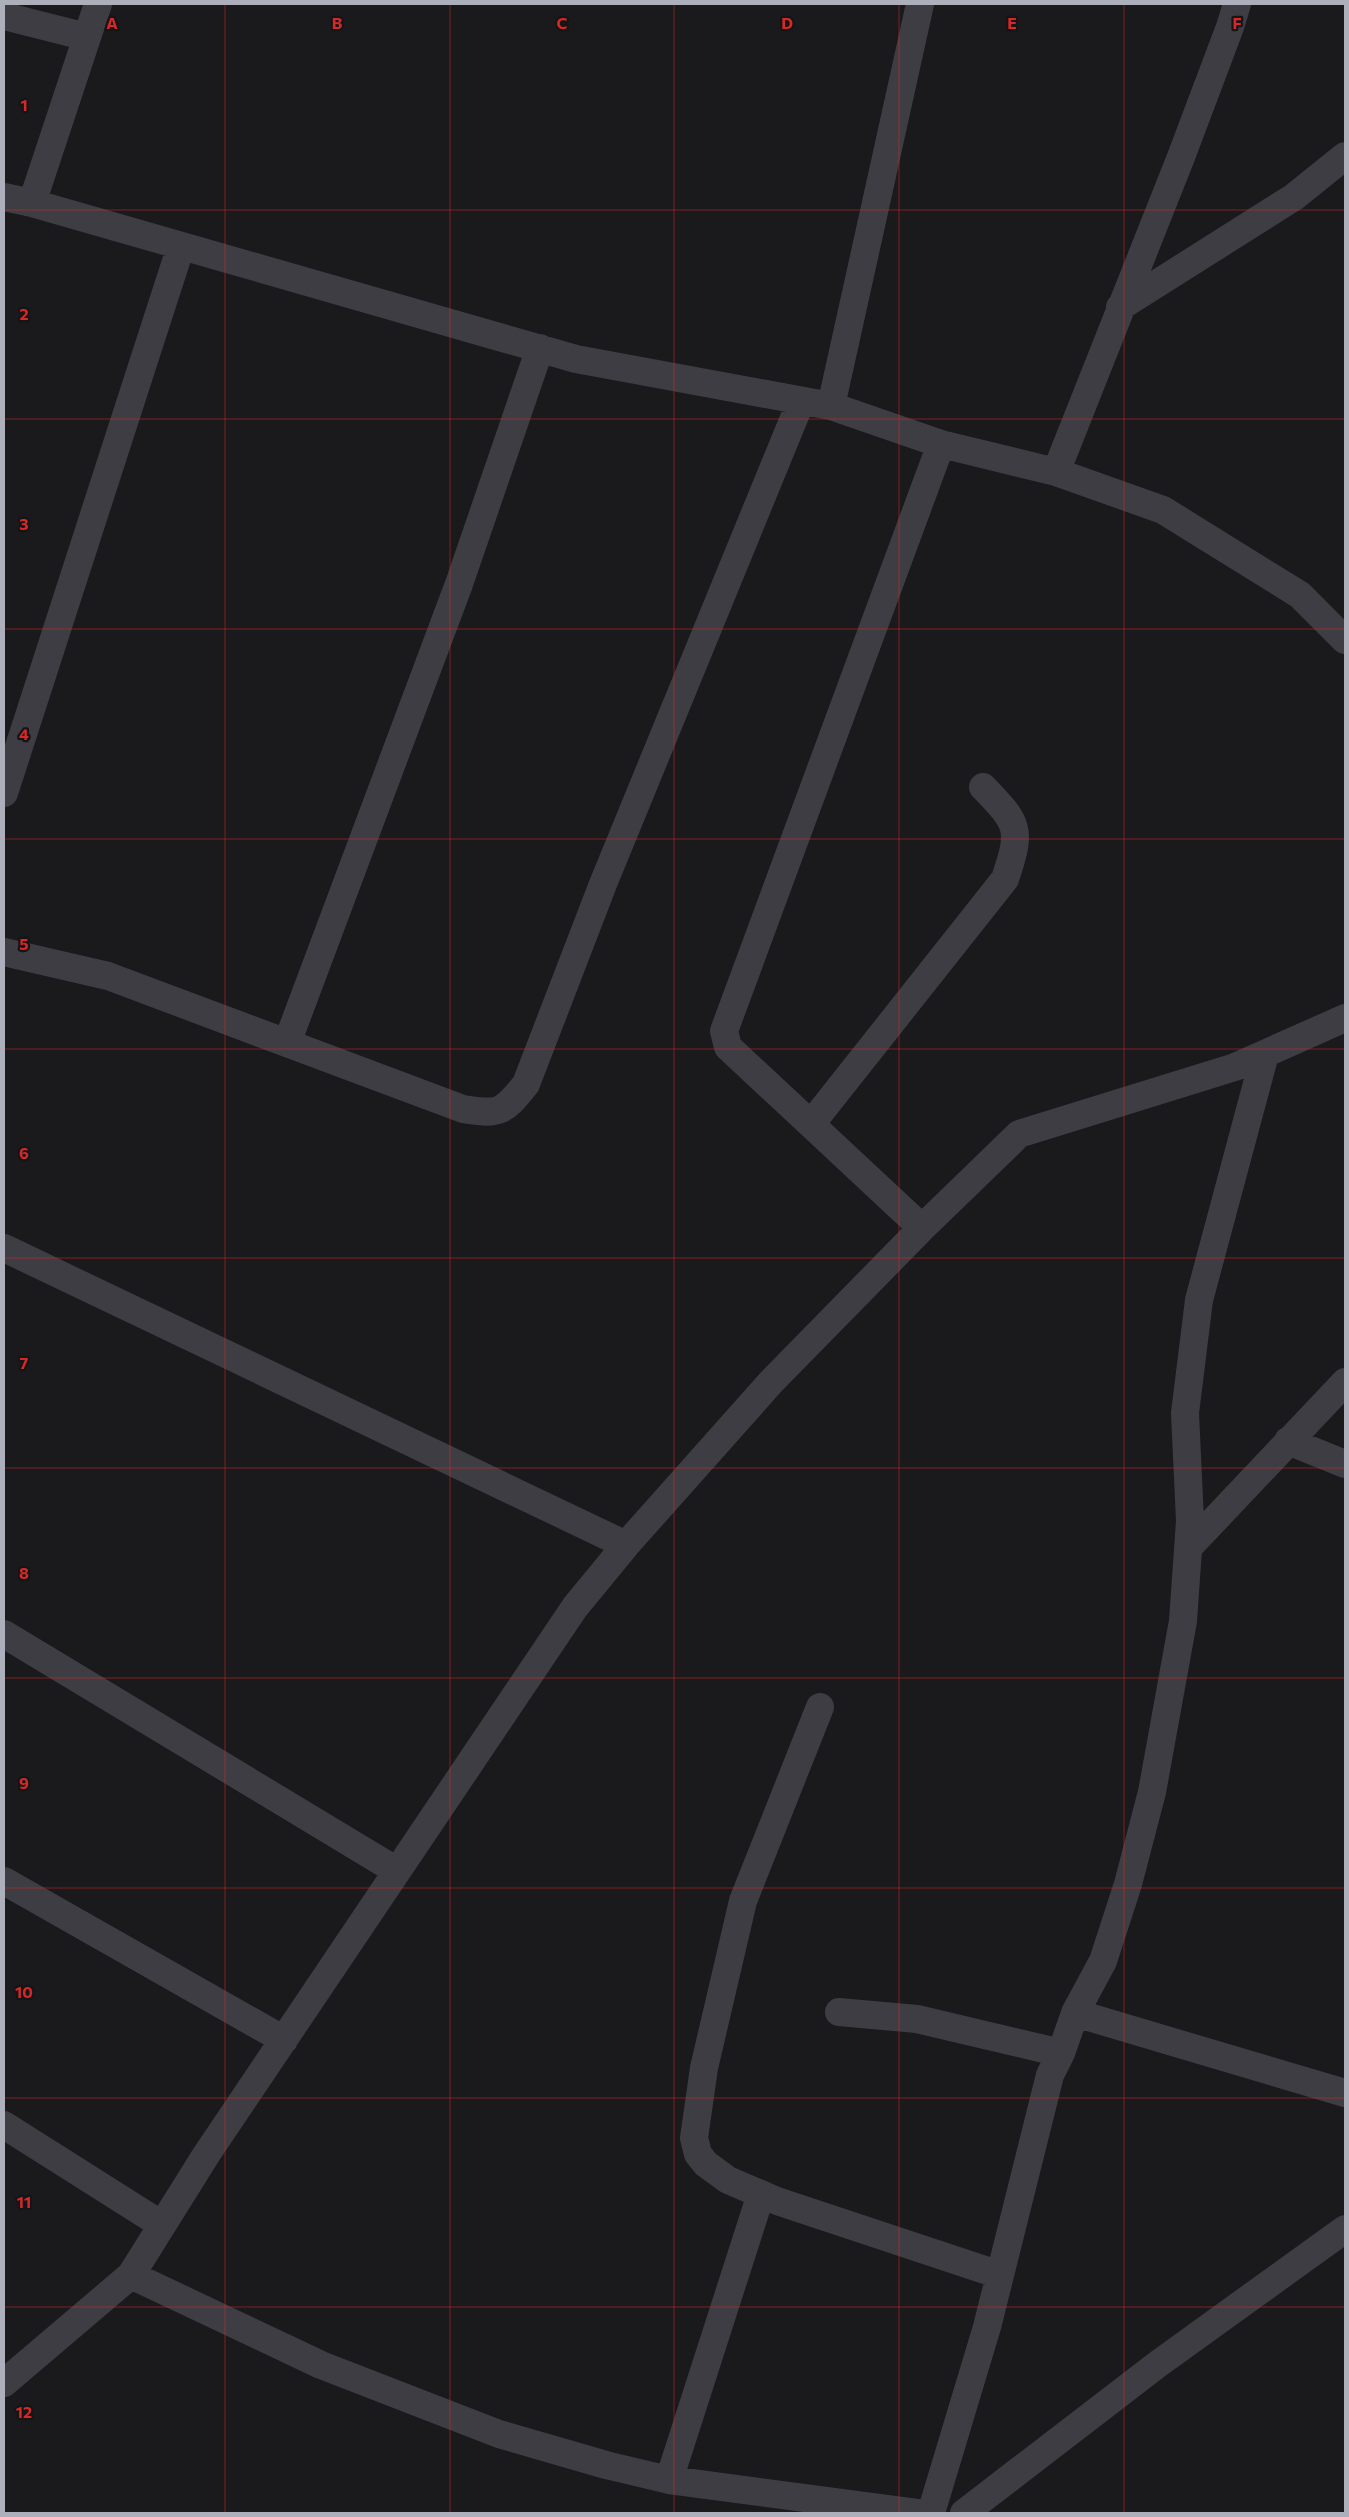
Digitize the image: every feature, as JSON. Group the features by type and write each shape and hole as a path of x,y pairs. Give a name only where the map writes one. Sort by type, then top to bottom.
{"street":[{"path":"32,203 98,4"},
{"path":"831,406 920,4"},
{"path":"1056,472 1181,157 1237,4"},
{"path":"4,16 87,37"},
{"path":"1120,307 1294,197 1345,156"},
{"path":"4,197 32,203 576,359 831,406 941,444 1056,472 1163,510 1300,595 1345,640"},
{"path":"4,793 181,246"},
{"path":"287,1043 459,584 540,348"},
{"path":"4,952 108,976 463,1109 490,1114 511,1104 526,1084 603,884 801,401"},
{"path":"922,1228 728,1047 724,1031 941,444"},
{"path":"811,1124 1005,879 1014,852 1016,830 1008,812 983,787"},
{"path":"4,2383 131,2275 206,2155 575,1607 626,1545 771,1382 922,1228 1019,1134 1235,1067 1345,1018"},
{"path":"931,2513 987,2326 1050,2075 1061,2053 1075,2013 1104,1961 1128,1884 1152,1792 1183,1621 1190,1520 1185,1413 1199,1300 1265,1054"},
{"path":"4,1248 626,1545"},
{"path":"1188,1548 1345,1382"},
{"path":"1288,1441 1345,1464"},
{"path":"4,1634 397,1871"},
{"path":"820,1707 743,1901 704,2068 694,2138 698,2154 706,2164 728,2180 777,2201 1000,2274"},
{"path":"4,1881 284,2040"},
{"path":"839,2012 917,2019 1061,2053"},
{"path":"1075,2013 1345,2092"},
{"path":"4,2125 162,2225"},
{"path":"669,2480 761,2194"},
{"path":"964,2513 1158,2364 1345,2229"},
{"path":"131,2275 321,2365 490,2430 606,2465 669,2480 918,2513"}]}
